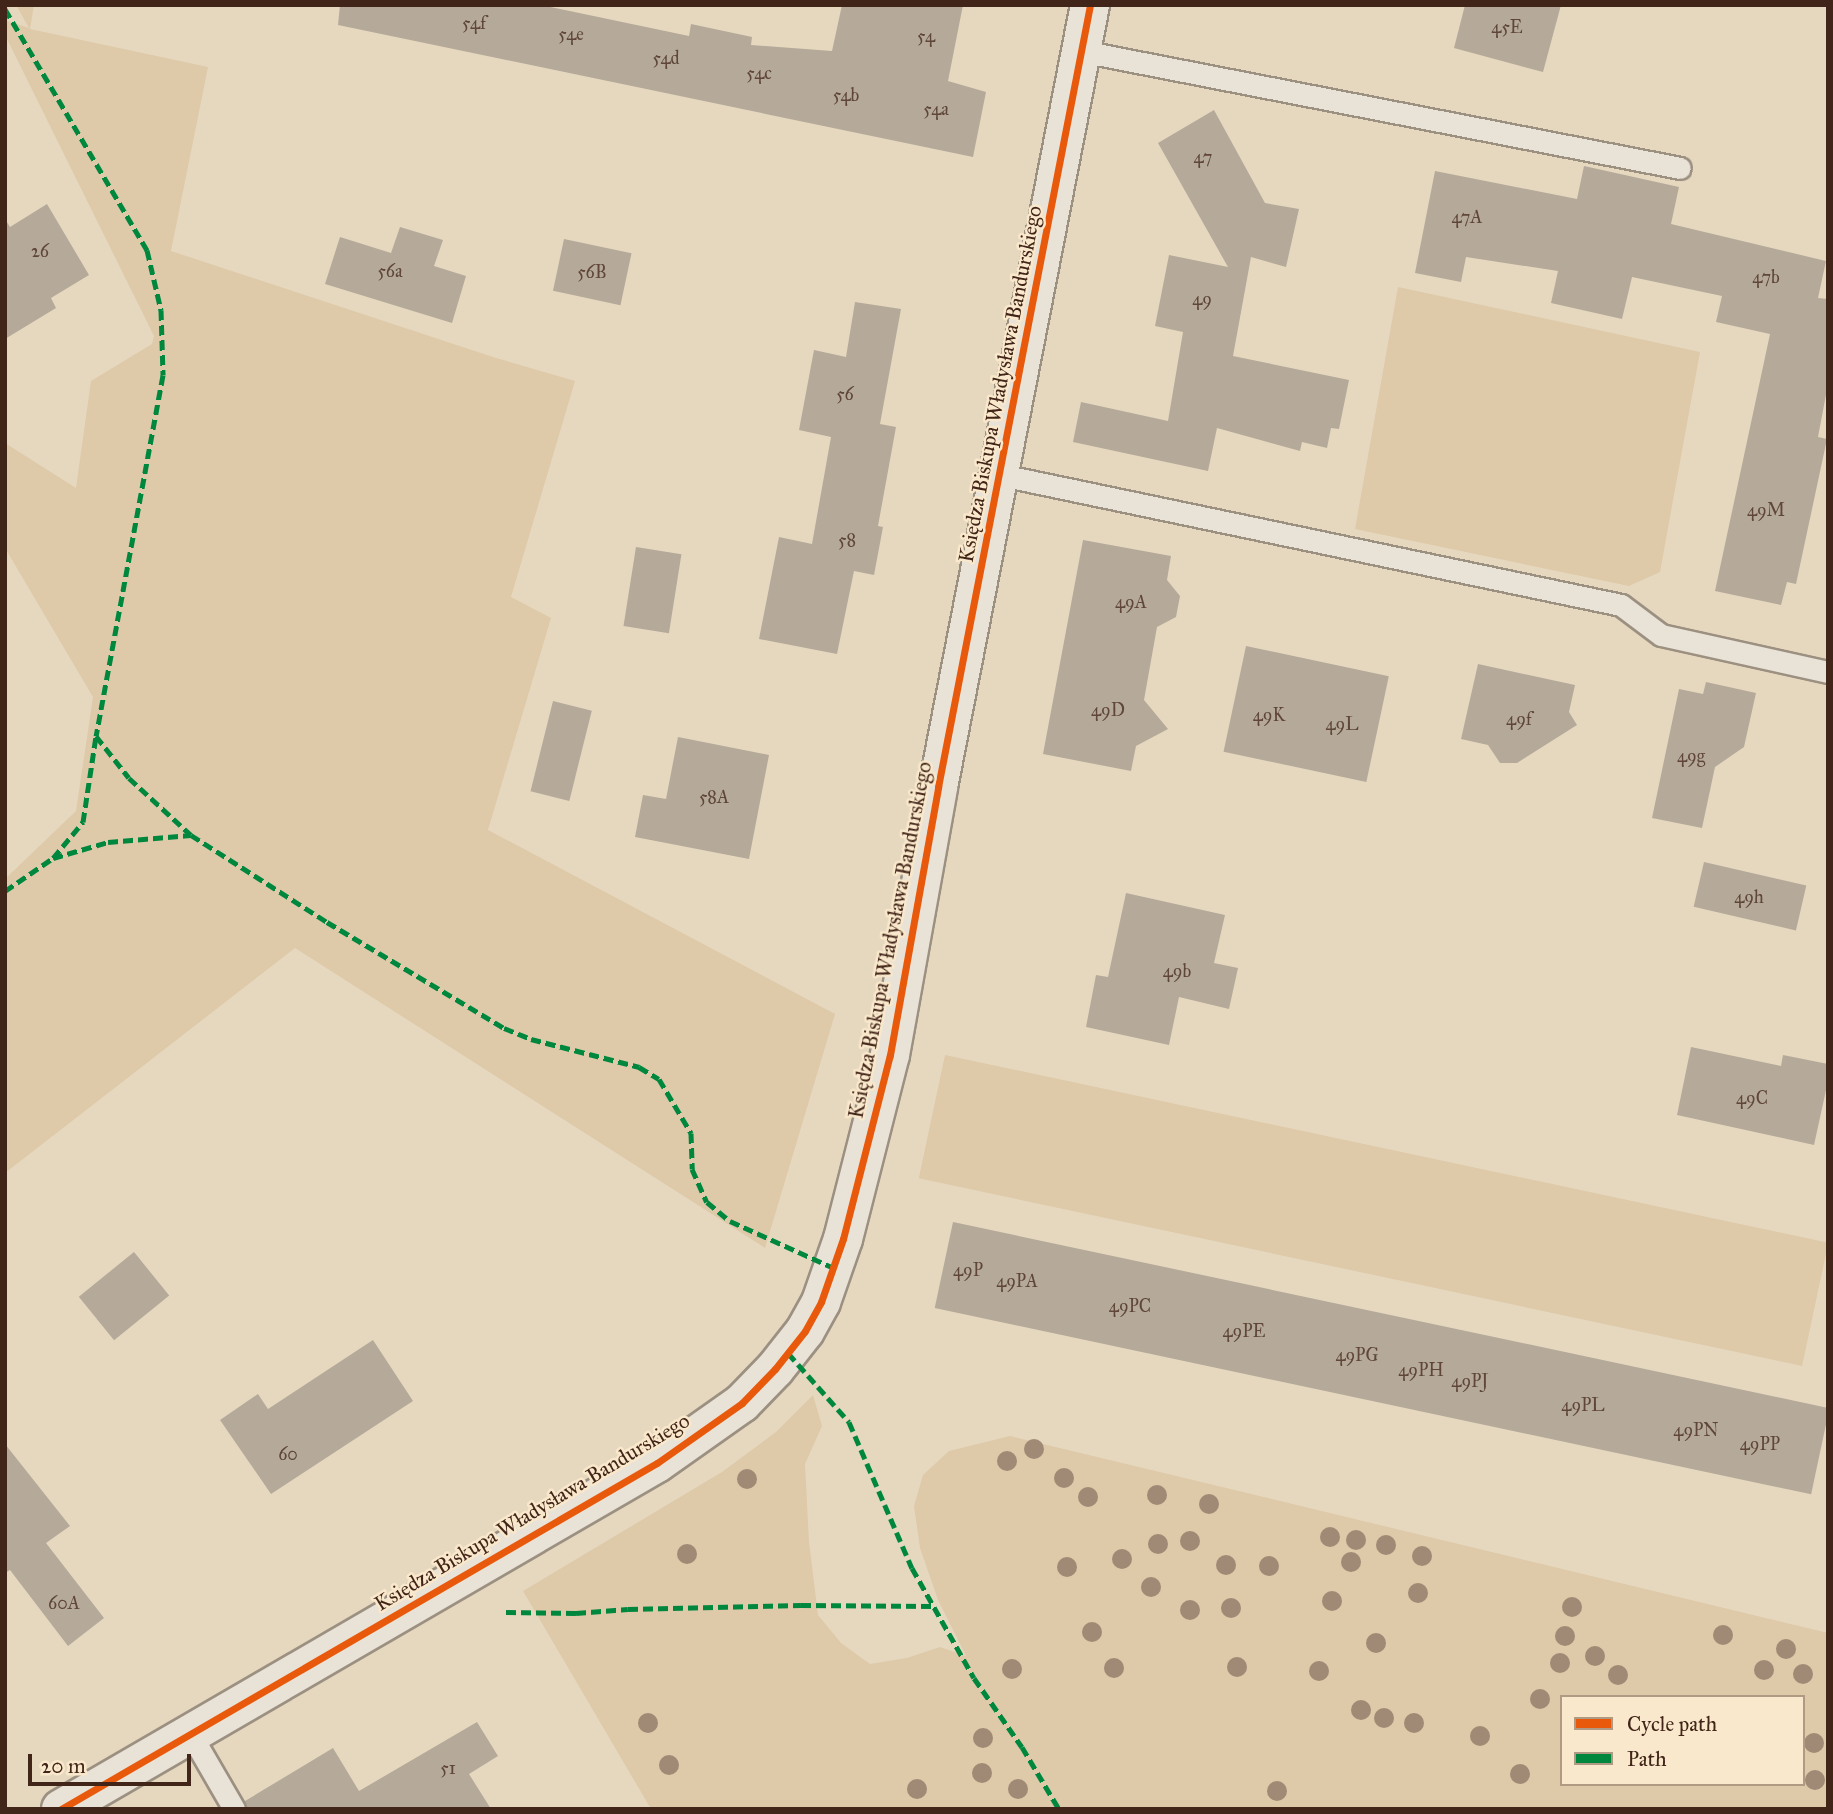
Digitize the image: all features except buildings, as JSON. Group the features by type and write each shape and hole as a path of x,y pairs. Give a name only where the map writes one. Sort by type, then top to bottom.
{"street":[{"name":"Księdza Biskupa Władysława Bandurskiego","path":"61,1809 657,1463 742,1403 762,1384 804,1331 821,1302 843,1239 890,1055 938,787 1001,475 1090,5"}],"lane":[{"path":"1081,51 1680,168"},
{"path":"1001,475 1620,605 1661,635 1828,672"},
{"path":"190,1733 234,1809"}],"shaded area":[{"path":"16,5 34,5 30,29 208,67 171,251 493,357 575,381 511,597 551,618 488,830 835,1014 765,1248 295,948 5,1173 5,879 76,811 93,697 5,548 5,443 76,488 91,381 152,344 154,336 5,35 5,20 29,28"},
{"path":"1398,287 1700,352 1660,572 1629,586 1355,529"},
{"path":"945,1055 1828,1243 1802,1366 919,1178"},
{"path":"813,1395 822,1426 805,1464 809,1542 818,1615 841,1643 870,1664 907,1658 940,1647 966,1656 938,1600 920,1548 914,1506 923,1475 949,1451 1010,1436 1828,1633 1828,1809 651,1809 523,1591 722,1472 776,1432"}],"marked path":[{"path":"5,9 147,250 161,310 163,375 96,736 129,778 191,835 327,922 504,1028 531,1039 639,1067 659,1079 691,1133 692,1169 707,1202 730,1221 834,1268"},
{"path":"5,891 53,858 83,822 96,736"},
{"path":"53,858 108,842 191,835"},
{"path":"788,1353 849,1422 912,1568 974,1678 1022,1747 1059,1809"},
{"path":"506,1612 576,1613 628,1609 801,1605 933,1606"}],"cycle path":[{"path":"61,1809 657,1463 742,1403 775,1369 805,1331 821,1302 843,1239 890,1055 938,787 1090,5"}]}
